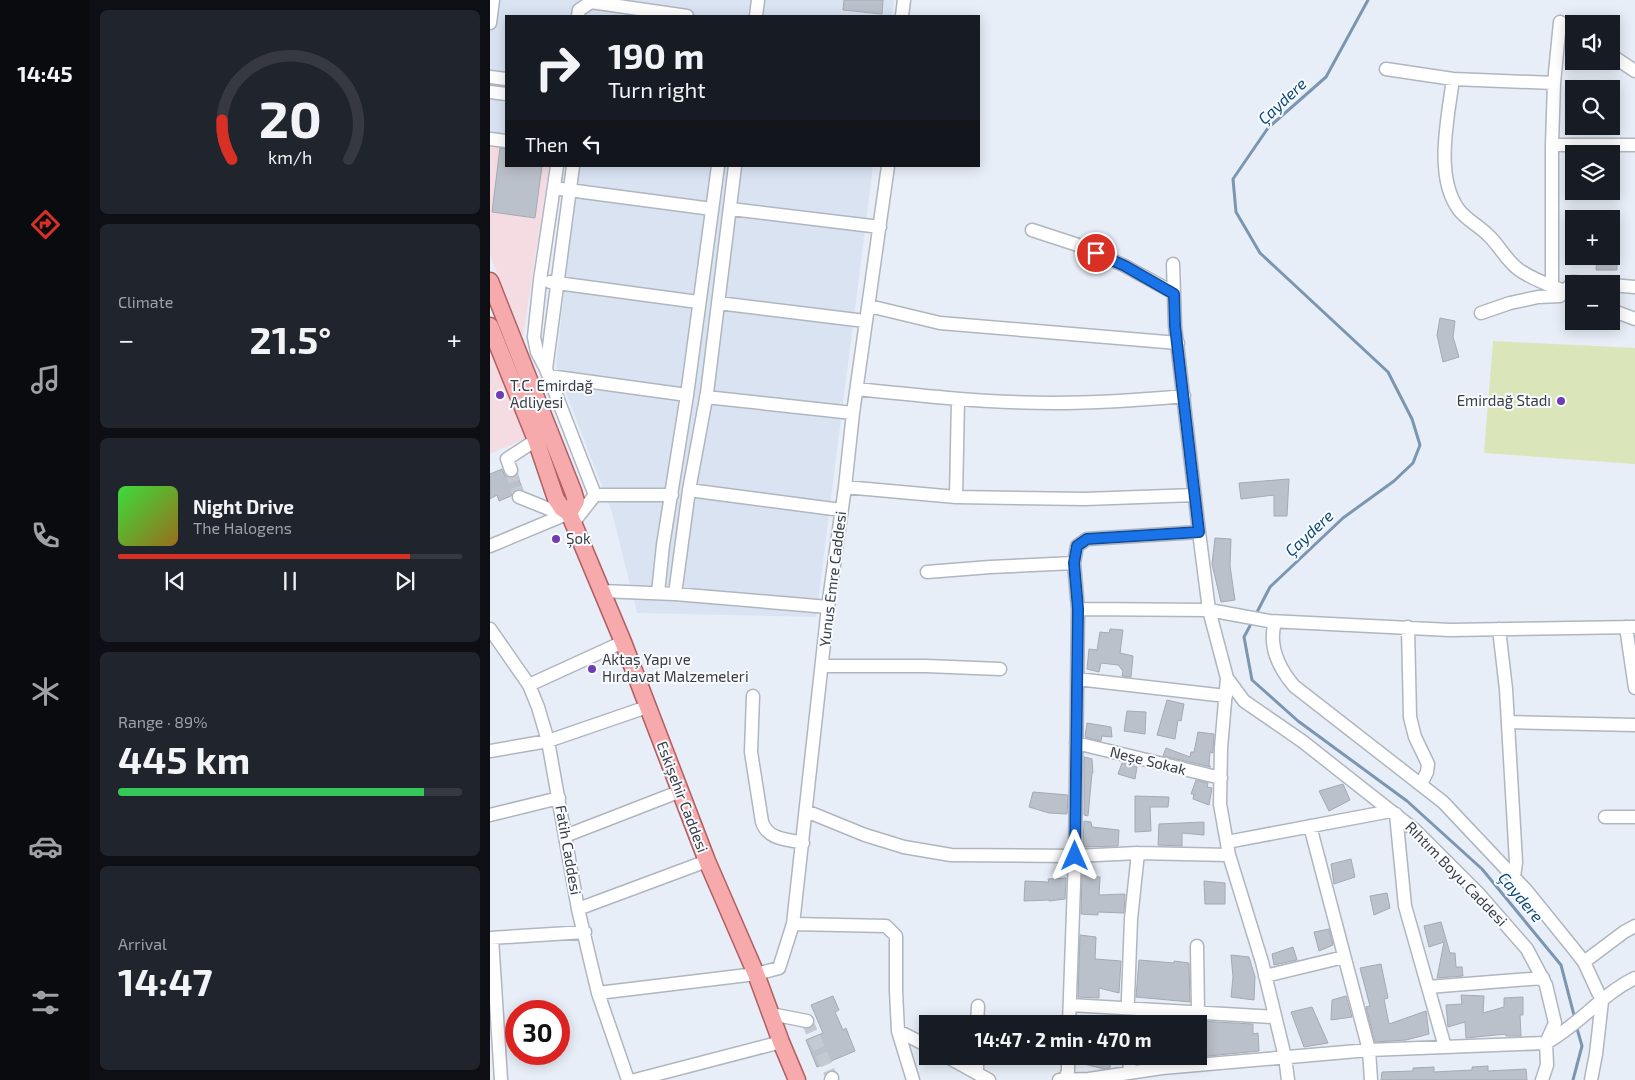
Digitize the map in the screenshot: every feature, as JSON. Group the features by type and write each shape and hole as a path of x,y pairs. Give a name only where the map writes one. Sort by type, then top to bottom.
{"main road":[{"path":"490,281 573,491 576,501 571,518"},
{"name":"Eskişehir Caddesi","path":"490,326 536,440 556,499 571,518 623,642 707,861 756,974 797,1080"}],"street":[{"path":"756,15 758,0"},
{"path":"902,15 904,0"},
{"path":"591,1 593,15"},
{"path":"578,15 579,10 591,1 681,15"},
{"path":"490,23 492,4"},
{"path":"1552,285 1554,83 1560,22 1565,25"},
{"path":"1620,61 1635,71"},
{"path":"1386,70 1453,79 1554,83"},
{"path":"490,77 505,80"},
{"path":"1453,79 1446,134 1445,172 1450,195 1465,217 1489,236 1516,268 1528,276 1565,291"},
{"path":"490,92 505,94"},
{"path":"490,139 505,142"},
{"path":"1552,145 1635,145"},
{"path":"557,167 540,280 534,338 537,352 547,372 595,495"},
{"path":"547,372 573,167"},
{"path":"658,593 663,545 687,395 698,302 718,167"},
{"path":"675,594 689,490 706,397 735,167"},
{"name":"Yunus Emre Caddesi","path":"756,974 779,968 793,924 828,607 888,167"},
{"path":"554,188 712,209"},
{"path":"731,209 880,227"},
{"path":"1032,230 1081,246 1125,266 1174,294"},
{"path":"1174,264 1175,326 1199,532 1209,610 1227,678 1221,748 1222,778 1220,804 1228,848 1265,976 1285,1057 1288,1080"},
{"path":"540,280 698,302"},
{"path":"1620,286 1635,287"},
{"path":"1481,314 1510,303 1538,297 1565,294"},
{"path":"718,303 866,321"},
{"path":"868,306 940,323 1178,343"},
{"path":"1620,313 1635,319"},
{"path":"547,372 687,395"},
{"path":"857,389 958,400 1055,403 1184,396"},
{"path":"706,397 853,414"},
{"path":"956,497 958,400"},
{"path":"510,470 507,459 536,440"},
{"path":"845,488 956,497 1085,499 1195,495"},
{"path":"689,490 841,510"},
{"path":"490,546 571,518 595,495 672,495"},
{"path":"519,497 571,518"},
{"path":"1069,1015 1078,679 1078,609 1074,563 1077,546 1087,539 1199,532"},
{"path":"927,572 1074,563"},
{"path":"601,591 675,594 828,607"},
{"path":"1078,609 1209,610 1272,622 1450,630 1630,627 1635,688"},
{"path":"1272,622 1274,652 1282,670 1294,686 1443,802 1526,890 1584,962 1598,1005 1596,1054 1590,1080"},
{"path":"1408,627 1410,717 1415,737 1428,764 1421,784"},
{"name":"Fatih Caddesi","path":"490,629 529,685 538,706 548,741 578,909 598,993 628,1080"},
{"path":"1498,629 1506,689 1516,862 1514,877"},
{"path":"529,685 623,642"},
{"path":"822,666 926,666 1000,669"},
{"name":"Rıhtım Boyu Caddesi","path":"1227,678 1244,701 1302,741 1415,830 1478,893 1527,950 1546,984 1555,1023 1546,1043 1547,1065 1542,1080"},
{"path":"1078,679 1226,696"},
{"path":"753,696 751,752 762,822 770,835 803,843"},
{"path":"490,751 548,741 647,707"},
{"path":"1508,722 1635,724"},
{"name":"Neşe Sokak","path":"1076,743 1222,778"},
{"path":"565,836 681,790"},
{"path":"490,815 559,798"},
{"path":"806,810 865,835 904,847 951,855 1075,856 1228,848 1310,826 1394,812 1404,906 1445,1047"},
{"path":"1605,817 1635,817"},
{"path":"1310,826 1369,1050 1371,1080"},
{"path":"1127,1015 1131,919 1138,853"},
{"path":"578,909 707,861"},
{"path":"793,924 886,926 896,936 898,1031 914,1080"},
{"path":"1584,962 1635,926"},
{"path":"500,1080 491,938 584,932"},
{"path":"1197,946 1198,1012"},
{"path":"1265,976 1344,957"},
{"path":"598,993 756,974"},
{"path":"1428,987 1543,978"},
{"path":"1062,1080 1089,1079 1130,1073 1162,1074 1285,1057 1369,1050 1546,1043 1560,1036 1635,978"},
{"path":"1070,1005 1274,1017"},
{"path":"978,1006 978,1015"},
{"path":"771,1014 807,1021"},
{"path":"898,1031 919,1042"},
{"path":"635,1080 781,1042"},
{"path":"962,1065 989,1080 994,1080"},
{"path":"977,1065 977,1073"},
{"path":"1062,1080 1068,1071 1068,1065"},
{"path":"1130,1065 1130,1073"},
{"path":"490,1075 500,1080"}],"shaded area":[{"path":"490,0 894,0 892,15 505,15 505,134 490,132"},
{"path":"490,145 505,148 505,167 549,167 523,337 490,255"},
{"path":"577,167 873,167 816,617 637,613 612,512 556,367"},
{"name":"T.C. Emirdağ Adliyesi","path":"490,350 527,438 490,454"}],"green space":[{"name":"Emirdağ Stadı","path":"1493,341 1635,348 1635,464 1484,453"}],"building":[{"path":"844,0 883,0 882,14 843,10"},
{"path":"500,148 505,149 505,167 542,167 535,218 492,212"},
{"path":"1596,265 1617,265 1617,270 1596,270"},
{"path":"1440,318 1455,321 1453,337 1459,357 1443,362 1437,335"},
{"path":"502,469 505,476 509,478 517,475 523,490 514,490 511,496 499,501 497,495 490,499 490,474"},
{"path":"1289,479 1287,516 1274,516 1274,495 1241,499 1239,483"},
{"path":"1215,538 1231,539 1230,566 1235,600 1221,602 1212,564"},
{"path":"1110,629 1123,630 1120,653 1133,656 1131,677 1122,676 1123,671 1118,665 1101,663 1099,672 1087,669 1089,649 1097,650 1100,632 1109,633"},
{"path":"1167,700 1184,704 1181,721 1178,720 1175,739 1157,735"},
{"path":"1127,711 1146,712 1145,734 1124,731"},
{"path":"1087,723 1111,727 1112,737 1102,736 1101,741 1085,737"},
{"path":"1198,732 1214,734 1213,753 1210,752 1209,765 1211,767 1163,756 1166,748 1190,757 1191,752 1194,752"},
{"path":"1084,757 1092,759 1093,773 1088,816 1084,815"},
{"path":"1122,763 1137,767 1135,779 1118,774"},
{"path":"1196,780 1208,783 1207,787 1212,788 1209,805 1193,799 1194,794 1191,794"},
{"path":"1343,784 1350,800 1329,811 1319,791"},
{"path":"1033,792 1068,795 1067,814 1049,813 1029,807"},
{"path":"1135,796 1169,797 1168,807 1150,807 1151,831 1135,832"},
{"path":"1084,821 1091,822 1092,827 1119,830 1118,846 1083,847"},
{"path":"1204,822 1204,835 1182,833 1182,846 1158,845 1159,824"},
{"path":"1351,859 1355,877 1334,884 1331,864"},
{"path":"1082,875 1100,877 1099,895 1125,894 1124,913 1098,912 1098,915 1081,914"},
{"path":"1066,878 1065,899 1024,901 1025,881 1049,882 1048,879"},
{"path":"1204,881 1225,883 1225,904 1205,904"},
{"path":"1387,893 1390,908 1374,915 1370,896"},
{"path":"1441,922 1450,953 1455,953 1456,967 1462,967 1463,976 1437,978 1444,942 1429,947 1424,926"},
{"path":"1329,929 1333,945 1319,951 1314,932"},
{"path":"1080,935 1096,937 1095,959 1121,961 1119,993 1099,988 1099,998 1078,997"},
{"path":"1293,947 1297,960 1274,965 1272,954"},
{"path":"1231,955 1249,957 1255,977 1254,1000 1231,997 1233,977"},
{"path":"1139,960 1189,963 1190,1002 1136,997"},
{"path":"1381,964 1388,998 1384,999 1389,1024 1426,1011 1429,1034 1406,1040 1375,1042 1366,1007 1370,1006 1360,968"},
{"path":"1461,995 1484,996 1483,1013 1504,1007 1504,998 1523,997 1523,1015 1520,1015 1521,1036 1506,1036 1506,1034 1466,1038 1465,1022 1448,1027 1446,1005 1462,1004"},
{"path":"833,996 839,1010 835,1012 843,1030 846,1028 855,1051 817,1067 806,1040 823,1033 811,1005"},
{"path":"1346,996 1352,1017 1331,1020 1332,1000"},
{"path":"1312,1007 1328,1043 1304,1047 1291,1012"},
{"path":"1207,1021 1253,1024 1253,1034 1258,1033 1259,1051 1207,1056"},
{"path":"1088,1065 1110,1065 1110,1068 1104,1069"},
{"path":"1488,1066 1488,1071 1526,1069 1527,1080 1381,1080 1382,1072 1413,1071 1413,1068 1434,1067 1434,1072 1472,1070 1472,1067"}],"waterway":[{"name":"Çaydere","path":"1255,616 1270,587 1343,518 1394,481 1413,463 1420,445 1412,419 1388,372 1260,253 1236,212 1233,179 1268,128 1326,77 1368,0"},
{"name":"Çaydere","path":"1252,622 1244,637 1252,680 1298,721 1407,801 1482,869 1561,965 1575,1019"},
{"name":"Çaydere","path":"1573,1080 1582,1046 1576,1025"}],"tunnel":[{"path":"511,470 519,497"},
{"path":"807,1021 832,1078"}],"place":[{"name":"T.C. Emirdağ Adliyesi","path":"500,395"},
{"name":"Emirdağ Stadı","path":"1561,401"},
{"name":"Şok","path":"556,539"},
{"name":"Aktaş Yapı ve Hırdavat Malzemeleri","path":"592,669"}],"route":[{"path":"1075,856 1078,609 1074,563 1077,546 1087,539 1199,532 1175,326 1174,294 1125,266 1096,253"}]}
